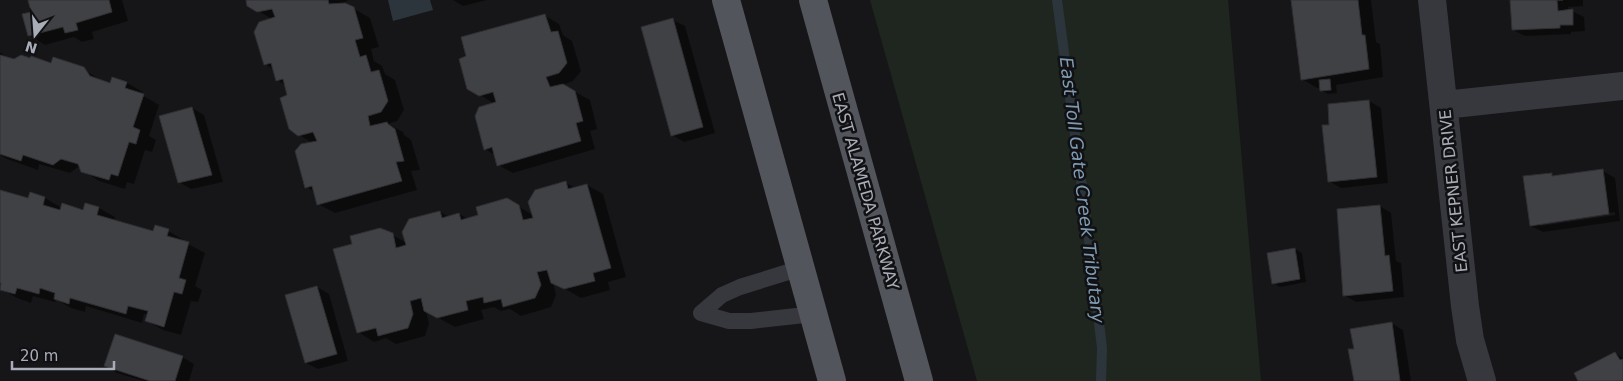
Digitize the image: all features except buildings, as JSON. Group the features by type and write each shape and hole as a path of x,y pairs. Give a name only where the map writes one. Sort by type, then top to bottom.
{"main road":[{"path":"726,0 832,381"},
{"name":"EAST ALAMEDA PARKWAY","path":"813,0 919,381"}],"street":[{"name":"EAST KEPNER DRIVE","path":"1432,0 1465,306 1470,340 1482,381"},
{"path":"1444,105 1623,86"}],"lane":[{"path":"801,268 740,286 722,295 701,313 728,321 751,321 814,314"}],"shaded area":[{"path":"388,0 430,0 433,10 393,21"},
{"path":"870,0 1228,0 1261,381 977,381"}],"waterway":[{"name":"East Toll Gate Creek Tributary","path":"1057,0 1102,348 1101,381"}]}
